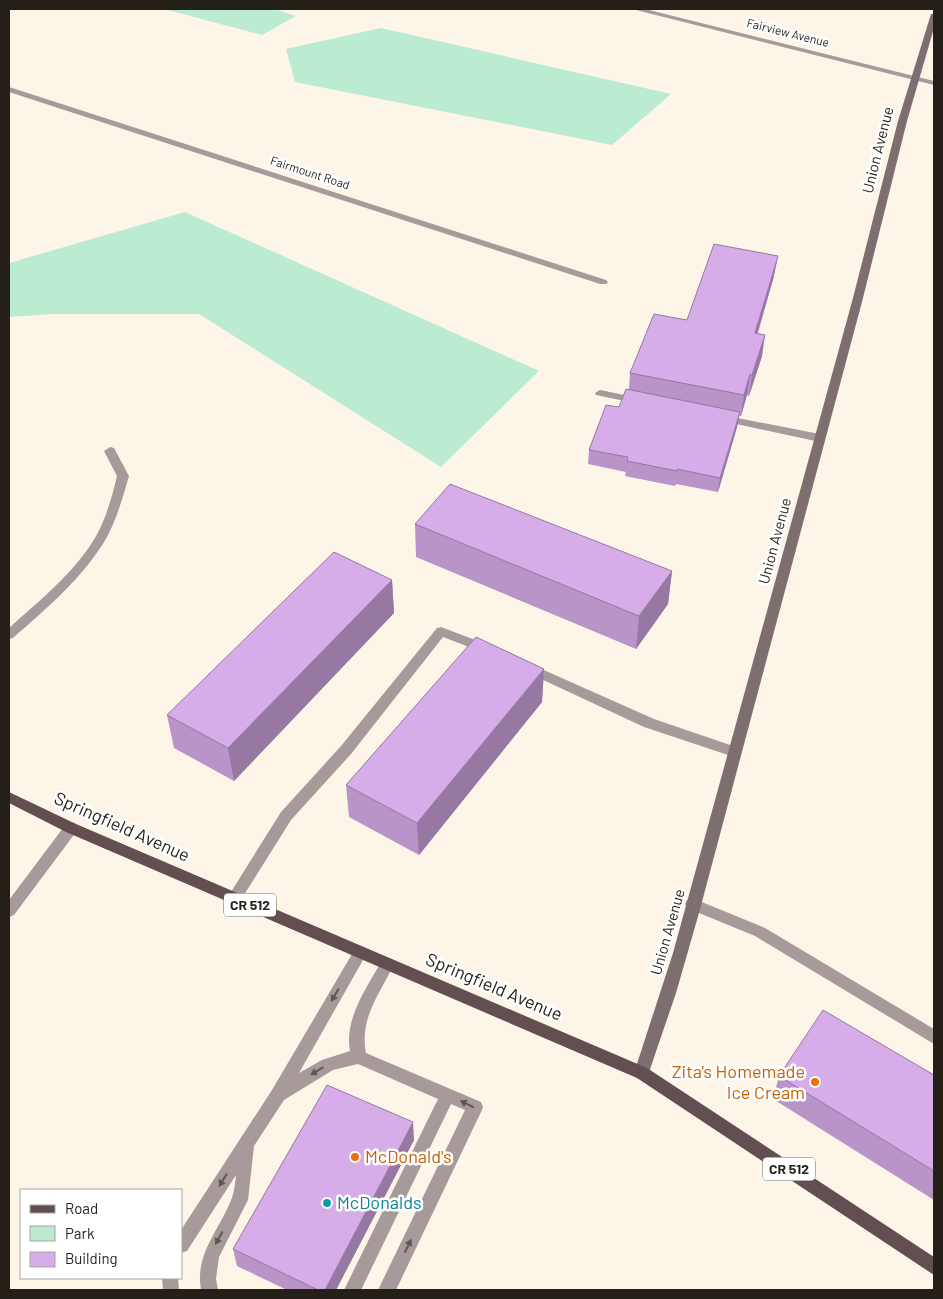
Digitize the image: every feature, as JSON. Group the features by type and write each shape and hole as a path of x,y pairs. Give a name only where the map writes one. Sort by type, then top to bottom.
{"main road":[{"name":"Union Avenue","path":"642,1074 656,1035 820,438 860,289 913,77 934,16"},
{"name":"Springfield Avenue","path":"9,796 71,828 574,1043 642,1074 673,1092 934,1267"}],"street":[{"name":"Fairview Avenue","path":"636,9 934,83"},
{"name":"Fairmount Road","path":"9,89 603,282"},
{"path":"600,393 647,402"},
{"path":"714,416 820,438"},
{"path":"9,635 66,581 97,544 116,502 123,476 110,451"},
{"path":"234,899 286,816 346,750 441,631 503,656"},
{"path":"520,664 649,723 734,752"},
{"path":"9,911 71,828"},
{"path":"692,904 760,932 934,1037"},
{"path":"182,1243 278,1095 360,953"},
{"path":"360,1057 356,1042 358,1020 387,964"},
{"path":"278,1095 333,1062 350,1056 360,1057 475,1107 387,1290"},
{"path":"352,1290 448,1095"},
{"path":"209,1290 207,1283 213,1250 236,1207 243,1188 246,1143"}],"green space":[{"path":"164,9 274,9 296,16 262,35"},
{"path":"381,28 671,94 612,145 295,82 286,49"},
{"path":"185,212 539,371 441,467 199,314 52,314 9,317 9,263"}],"building":[{"path":"714,244 778,256 755,333 765,335 744,395 630,373 654,314 687,320"},
{"path":"626,389 740,412 720,478 627,461 628,457 589,450 606,405 619,407"},
{"path":"450,484 672,571 639,616 415,524"},
{"path":"334,552 392,580 228,748 167,715"},
{"path":"476,637 544,669 417,823 346,785"},
{"path":"823,1010 934,1075 934,1171 779,1076"},
{"name":"McDonalds","path":"327,1085 413,1122 325,1290 318,1290 233,1249"}],"place":[{"name":"Zita's Homemade Ice Cream","path":"815,1082"},
{"name":"McDonald's","path":"355,1157"},
{"name":"McDonalds","path":"327,1203"}]}
